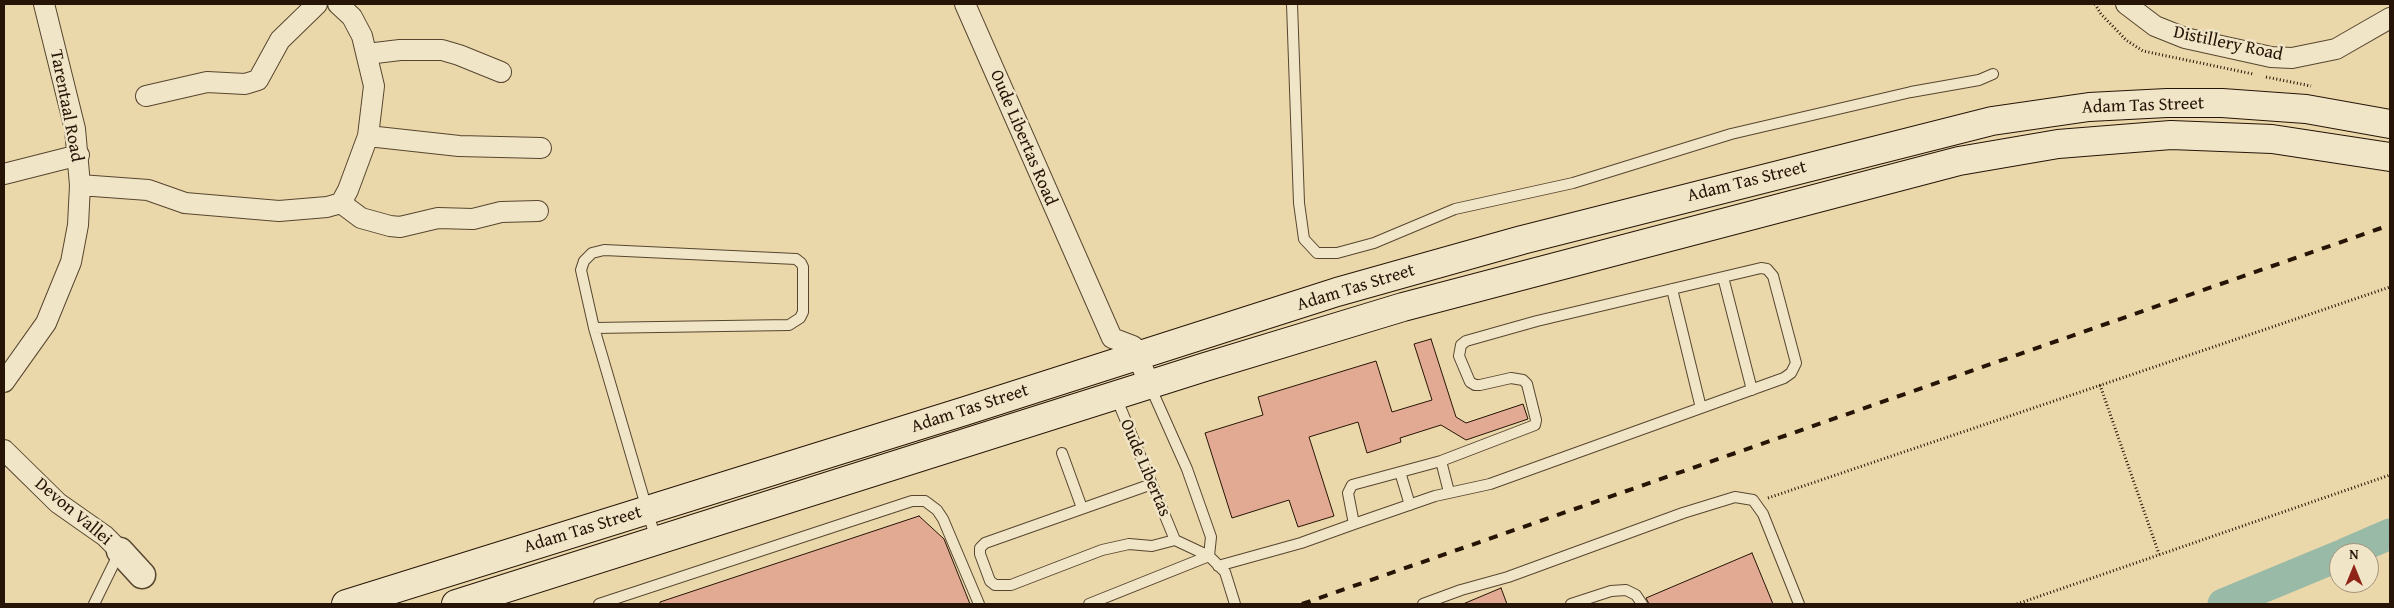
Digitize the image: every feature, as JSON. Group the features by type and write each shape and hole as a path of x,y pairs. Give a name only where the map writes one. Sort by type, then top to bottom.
{"main road":[{"name":"Adam Tas Street","path":"346,604 965,412 1337,292 1477,253 1992,121 2089,108 2168,103 2222,103 2306,110 2390,124"},
{"name":"Adam Tas Street","path":"456,604 1403,307 1944,165 2007,151 2097,139 2204,135 2296,141 2390,157"}],"street":[{"name":"Tarentaal Road","path":"4,382 46,323 71,262 78,225 80,185 79,155 75,129 44,4"},
{"path":"146,96 207,82 245,84 258,80 280,40 316,4"},
{"path":"80,185 148,190 185,204 279,211 327,207 341,203 348,190 368,136 374,86 367,54 357,26 352,17 338,4"},
{"name":"Oude Libertas Road","path":"965,4 1081,272 1112,338"},
{"name":"Distillery Road","path":"2126,4 2142,18 2169,33 2271,57 2292,58 2336,49 2390,18"},
{"path":"367,54 400,50 442,50 501,72"},
{"path":"368,136 459,146 541,148"},
{"path":"4,174 79,155"},
{"path":"341,203 361,218 400,227 438,218 473,219 501,212 538,211"},
{"path":"1116,397 1103,359 1112,338 1133,346 1150,385"},
{"path":"4,364 29,349"},
{"name":"Devon Vallei","path":"4,450 58,503 104,536 142,575"}],"lane":[{"path":"1292,4 1299,203 1304,239 1317,253 1337,253 1374,243 1456,209 1573,182 1731,134 1902,94 1979,80 1993,74"},
{"path":"594,328 789,325 800,318 803,312 803,268 801,262 796,259 599,251 588,256 581,270 594,328 657,541"},
{"path":"1218,566 1301,543 1449,492 1508,478 1784,378 1791,373 1796,363 1770,272 1760,268 1473,338 1461,345 1459,356 1470,382 1475,385 1511,378 1523,380 1527,384 1536,420 1535,425 1441,461 1352,485 1348,493 1354,524"},
{"path":"1723,277 1752,390"},
{"path":"1672,289 1701,408"},
{"path":"1150,385 1186,469 1211,537 1209,556"},
{"name":"Oude Libertas","path":"1116,397 1175,540"},
{"path":"1062,453 1082,508"},
{"path":"1441,461 1449,492"},
{"path":"1400,472 1410,505"},
{"path":"1152,484 984,543 980,554 990,580 995,585 1011,585 1102,550 1129,544 1152,546 1175,540 1209,556 1225,572 1235,604"},
{"path":"1423,604 1461,590 1508,577 1683,513 1735,497 1753,500 1763,514 1799,604"},
{"path":"599,604 912,501 925,501 937,510 943,519 978,604"},
{"path":"94,604 120,551"},
{"path":"1089,604 1209,556"},
{"path":"1571,604 1611,591 1626,590 1636,595 1642,604"}],"path":[{"path":"1755,503 2390,286"},
{"path":"2100,385 2159,554"},
{"path":"2017,604 2390,475"}],"building":[{"path":"1431,339 1456,417 1466,423 1523,404 1528,419 1466,440 1441,425 1400,438 1401,442 1367,453 1358,422 1309,437 1334,516 1298,527 1289,500 1232,518 1205,433 1263,415 1258,397 1376,361 1392,412 1432,400 1414,344"},
{"path":"919,516 944,539 970,604 660,604 660,602"},
{"path":"1752,553 1773,604 1649,604 1646,598"},
{"path":"1501,588 1507,604 1463,604"}],"waterway":[{"path":"2369,543 2390,534"},
{"path":"2223,604 2329,560"}],"railway":[{"path":"1302,604 2390,225"}]}
